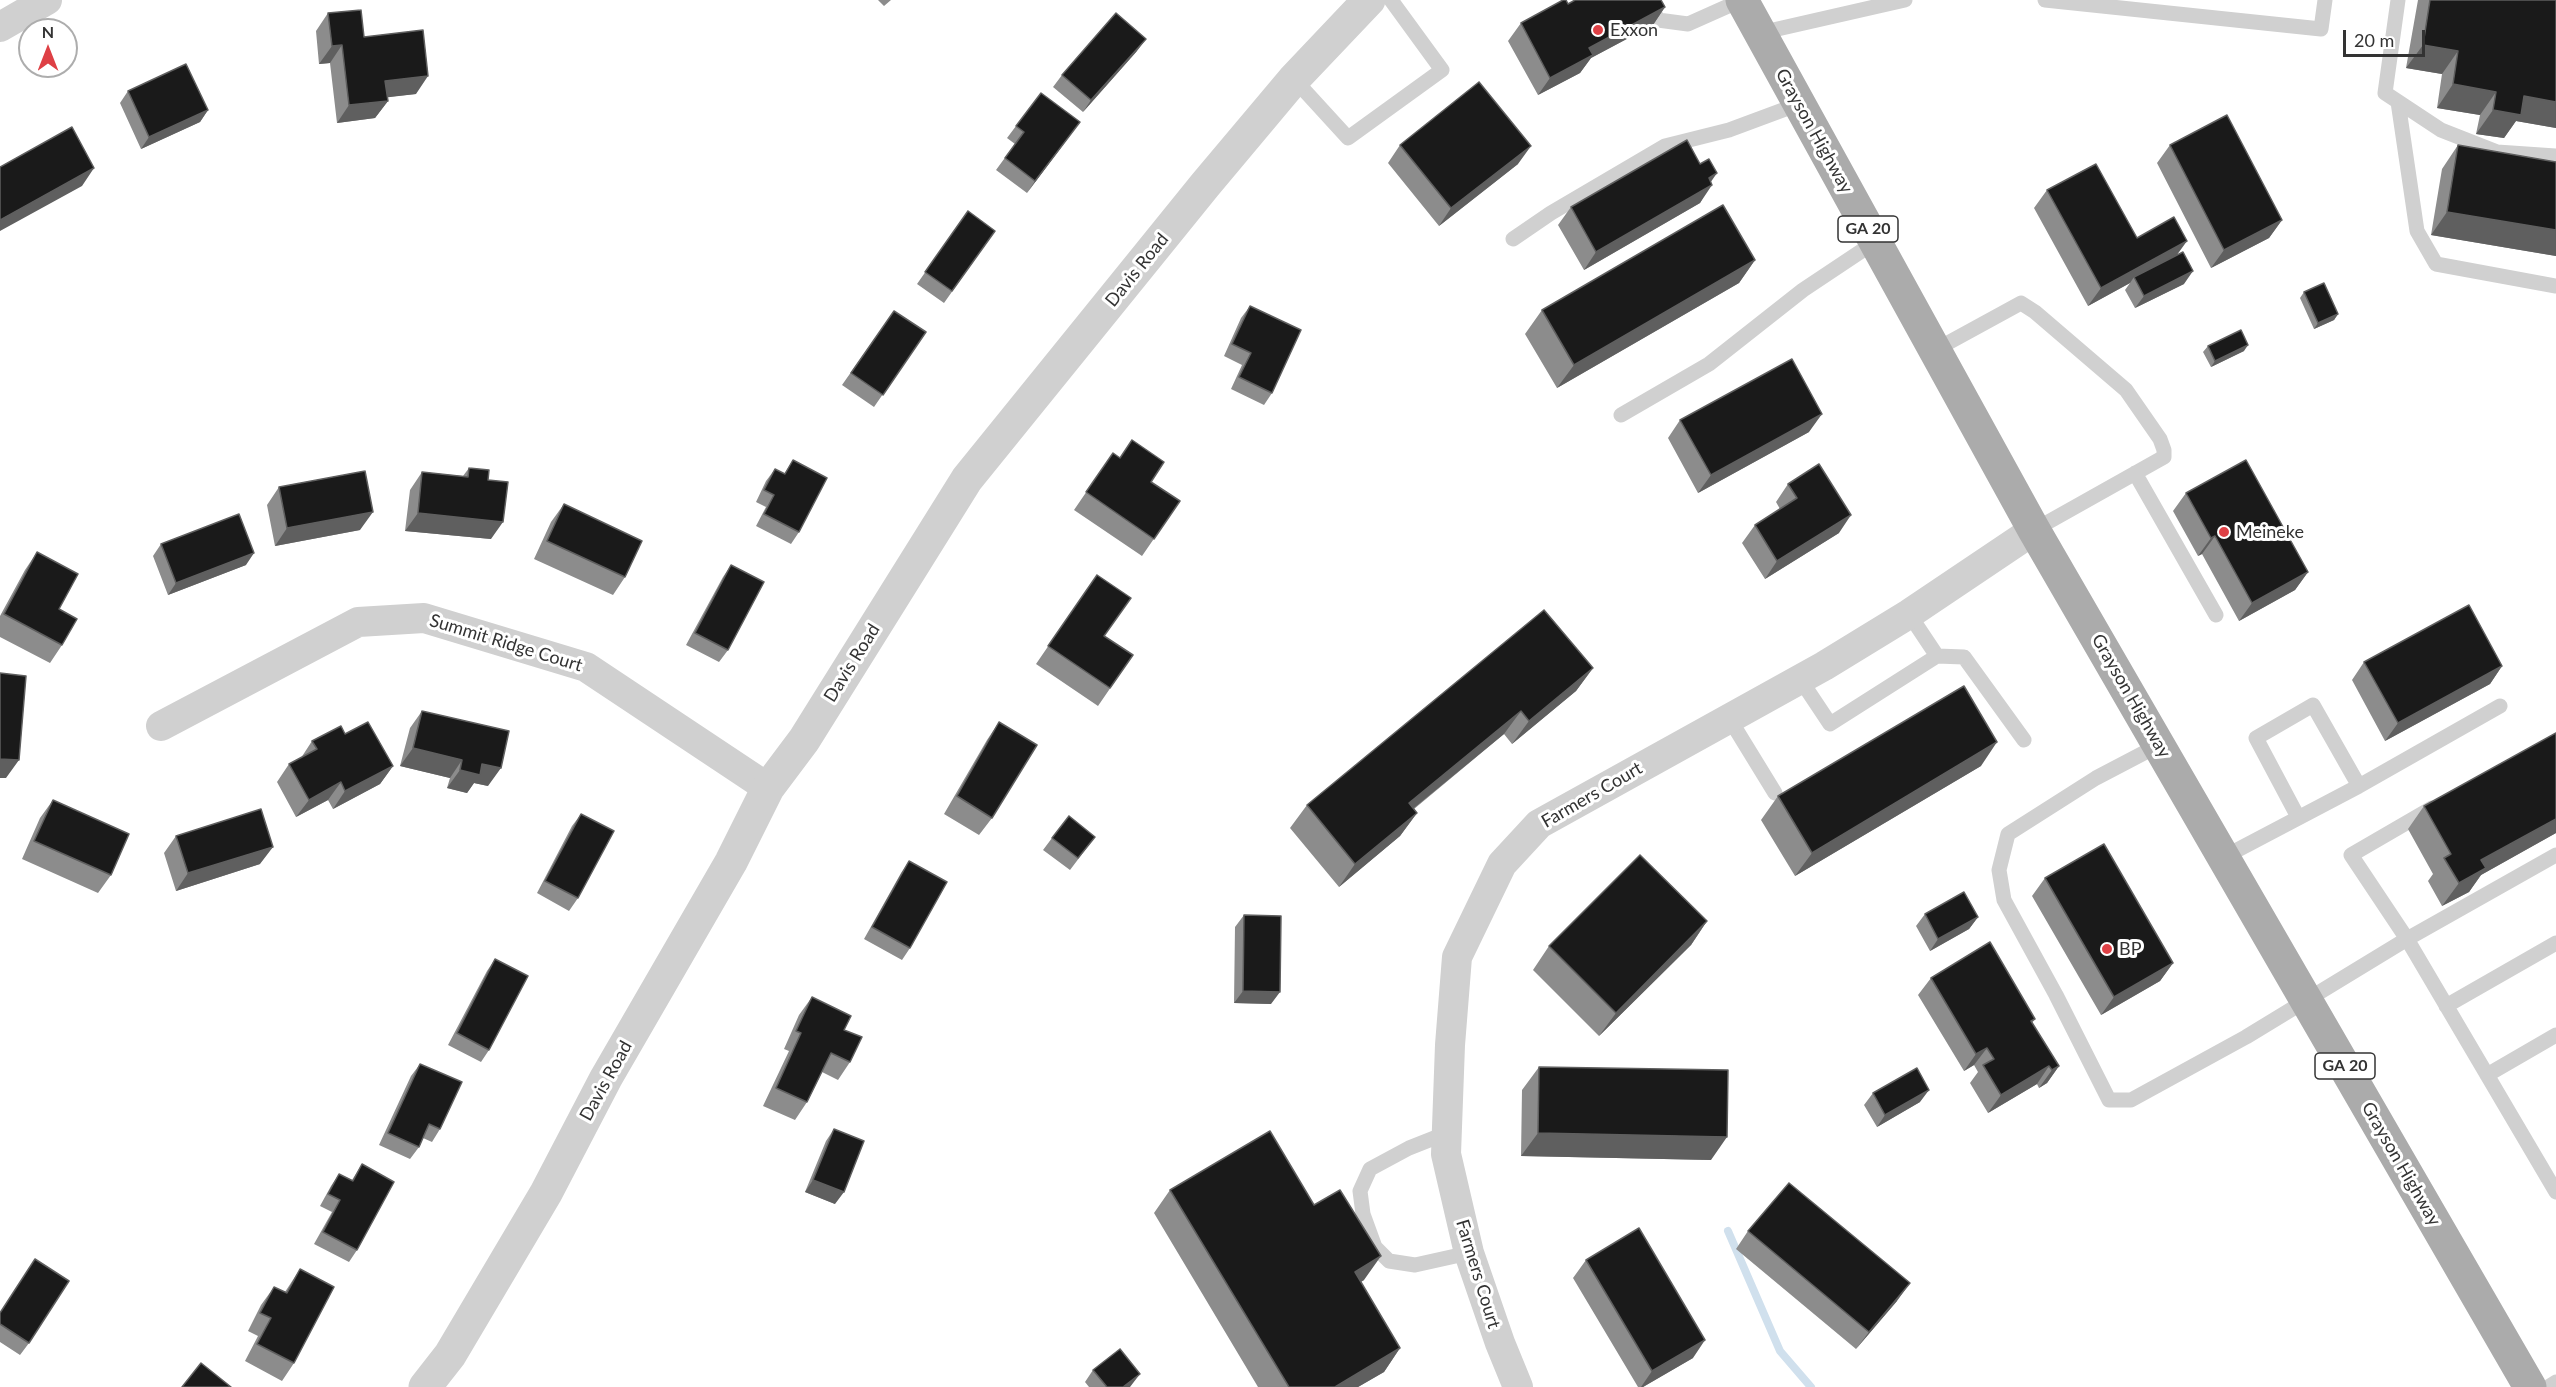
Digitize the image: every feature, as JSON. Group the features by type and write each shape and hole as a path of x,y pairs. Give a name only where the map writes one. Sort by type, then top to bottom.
{"main road":[{"name":"Grayson Highway","path":"1742,0 2034,530 2530,1387"}],"street":[{"path":"0,27 46,0"},
{"name":"Davis Road","path":"425,1387 450,1355 546,1193 606,1078 731,862 768,788 804,740 967,479 1205,185 1294,79 1370,1"},
{"name":"Farmers Court","path":"1518,1387 1500,1344 1469,1253 1446,1154 1450,1045 1457,957 1502,864 1539,824 1800,679 1908,614 2034,530"},
{"name":"Summit Ridge Court","path":"161,726 358,622 424,618 586,667 768,788"}],"lane":[{"path":"1648,0 1658,20 1688,24 1742,0"},
{"path":"1760,33 1905,0"},
{"path":"2045,0 2321,28 2325,0"},
{"path":"2398,0 2385,93 2441,130 2497,152 2556,156"},
{"path":"1294,79 1348,138 1442,70 1370,1"},
{"path":"2398,102 2417,231 2436,264 2556,286"},
{"path":"1513,239 1551,213 1665,146 1729,130 1799,104"},
{"path":"1621,415 1709,364 1803,290 1875,242"},
{"path":"1935,350 2021,303 2035,312 2126,390 2160,439 2164,457 2034,530"},
{"path":"2135,474 2216,615"},
{"path":"1908,614 1936,656"},
{"path":"1800,679 1830,724 1936,656 1964,657 2024,740"},
{"path":"2298,818 2256,738 2313,705 2359,786"},
{"path":"2224,857 2359,786 2500,706"},
{"path":"1729,718 1775,793"},
{"path":"2159,745 2096,778 2008,834 1999,870 2004,900 2056,995 2109,1100 2131,1100 2246,1037 2407,939 2556,855"},
{"path":"2445,801 2351,855 2407,939 2556,1192"},
{"path":"2446,1006 2556,943"},
{"path":"2487,1075 2556,1035"},
{"path":"1447,1133 1409,1148 1371,1169 1360,1191 1363,1214 1376,1247 1389,1261 1415,1265 1469,1253"},
{"path":"2548,1387 2556,1382"}],"building":[{"path":"1566,0 1568,4 1575,0 1661,0 1665,7 1589,48 1593,55 1550,78 1521,23"},
{"path":"2430,0 2556,0 2556,102 2524,96 2521,115 2493,110 2496,92 2453,84 2458,51 2423,45"},
{"path":"361,10 364,37 423,30 428,76 385,81 388,101 349,105 342,45 332,46 328,13"},
{"path":"1116,13 1146,39 1091,100 1062,75"},
{"path":"186,64 208,110 149,137 128,91"},
{"path":"1479,82 1531,146 1451,208 1400,145"},
{"path":"1041,93 1080,122 1035,181 1005,158 1024,132 1016,126"},
{"path":"2227,115 2282,220 2224,250 2170,145"},
{"path":"72,127 94,168 0,220 0,167"},
{"path":"1687,140 1700,164 1709,159 1717,173 1709,178 1712,185 1596,252 1571,207"},
{"path":"2458,145 2556,162 2556,230 2447,212"},
{"path":"2096,164 2137,238 2174,217 2187,241 2101,288 2047,190"},
{"path":"1723,205 1755,260 1574,365 1542,310"},
{"path":"968,211 995,231 952,291 925,272"},
{"path":"2183,252 2193,271 2144,296 2134,277"},
{"path":"2324,283 2338,314 2318,323 2304,292"},
{"path":"1250,306 1301,330 1272,393 1239,377 1251,353 1232,344"},
{"path":"894,311 926,332 883,395 851,373"},
{"path":"2241,330 2248,345 2215,361 2208,346"},
{"path":"1792,359 1822,414 1711,475 1680,420"},
{"path":"1132,440 1164,462 1151,482 1180,501 1154,539 1086,492 1113,453 1120,458"},
{"path":"793,460 827,478 799,532 764,514 774,495 764,490 775,469 785,474"},
{"name":"Meineke","path":"2246,460 2308,572 2252,603 2215,536 2211,538 2186,493"},
{"path":"1819,464 1851,515 1777,561 1755,525 1797,498 1788,484"},
{"path":"469,468 489,470 488,480 508,482 503,522 418,513 422,472 468,477"},
{"path":"365,471 373,512 287,528 279,487"},
{"path":"564,504 642,541 625,577 547,541"},
{"path":"239,514 254,553 176,583 161,544"},
{"path":"37,552 78,574 59,609 77,619 62,645 4,614"},
{"path":"731,565 764,582 728,650 695,633"},
{"path":"1097,575 1131,598 1104,636 1133,655 1110,688 1048,646"},
{"path":"2469,605 2502,666 2398,723 2364,662"},
{"path":"1544,610 1593,668 1529,721 1521,711 1409,803 1417,813 1355,864 1307,805"},
{"path":"0,673 26,676 19,760 0,759"},
{"path":"1964,686 1997,742 1812,853 1778,796"},
{"path":"422,711 509,731 501,768 482,764 480,775 460,770 462,760 413,748"},
{"path":"368,722 393,766 345,791 341,782 309,800 289,764 317,749 312,741 341,726 345,734"},
{"path":"999,722 1037,745 992,818 957,796"},
{"path":"2556,733 2556,819 2481,860 2486,868 2459,883 2444,858 2451,854 2424,806"},
{"path":"53,800 129,834 111,875 34,841"},
{"path":"261,809 273,847 188,873 176,836"},
{"path":"581,814 614,831 578,898 545,881"},
{"path":"1069,816 1095,837 1078,858 1052,838"},
{"path":"2104,844 2173,963 2114,997 2045,878"},
{"path":"1640,855 1707,921 1616,1013 1549,946"},
{"path":"909,861 947,882 910,948 872,927"},
{"path":"1964,892 1978,917 1938,939 1925,914"},
{"path":"1244,915 1281,916 1280,992 1243,991"},
{"path":"1990,942 2035,1019 2031,1021 2059,1066 2052,1070 2049,1066 2001,1095 1983,1065 1994,1059 1987,1048 1976,1054 1931,978"},
{"path":"495,959 528,976 489,1050 457,1033"},
{"path":"812,997 851,1016 844,1030 862,1037 850,1062 831,1053 807,1102 776,1088 801,1033 796,1031"},
{"path":"420,1064 462,1082 440,1129 429,1124 419,1147 388,1133"},
{"path":"1539,1067 1728,1070 1727,1137 1538,1133"},
{"path":"1917,1068 1929,1090 1885,1115 1873,1093"},
{"path":"834,1129 864,1141 844,1192 813,1180"},
{"path":"1270,1131 1314,1205 1340,1190 1381,1256 1355,1272 1400,1348 1335,1387 1289,1387 1170,1190"},
{"path":"362,1164 394,1182 357,1250 323,1232 340,1200 328,1194 339,1174 353,1181"},
{"path":"1789,1183 1910,1283 1869,1332 1748,1231"},
{"path":"1639,1228 1705,1340 1652,1371 1586,1260"},
{"path":"35,1259 69,1281 29,1343 0,1324 0,1313"},
{"path":"300,1269 334,1287 294,1363 257,1344 271,1318 260,1313 274,1287 287,1293"},
{"path":"1120,1349 1140,1374 1123,1387 1107,1387 1093,1370"},
{"path":"201,1363 231,1387 182,1387"}],"waterway":[{"path":"1728,1231 1780,1351 1811,1387"}],"place":[{"name":"Exxon","path":"1598,30"},
{"name":"Meineke","path":"2224,532"},
{"name":"BP","path":"2107,949"}]}
